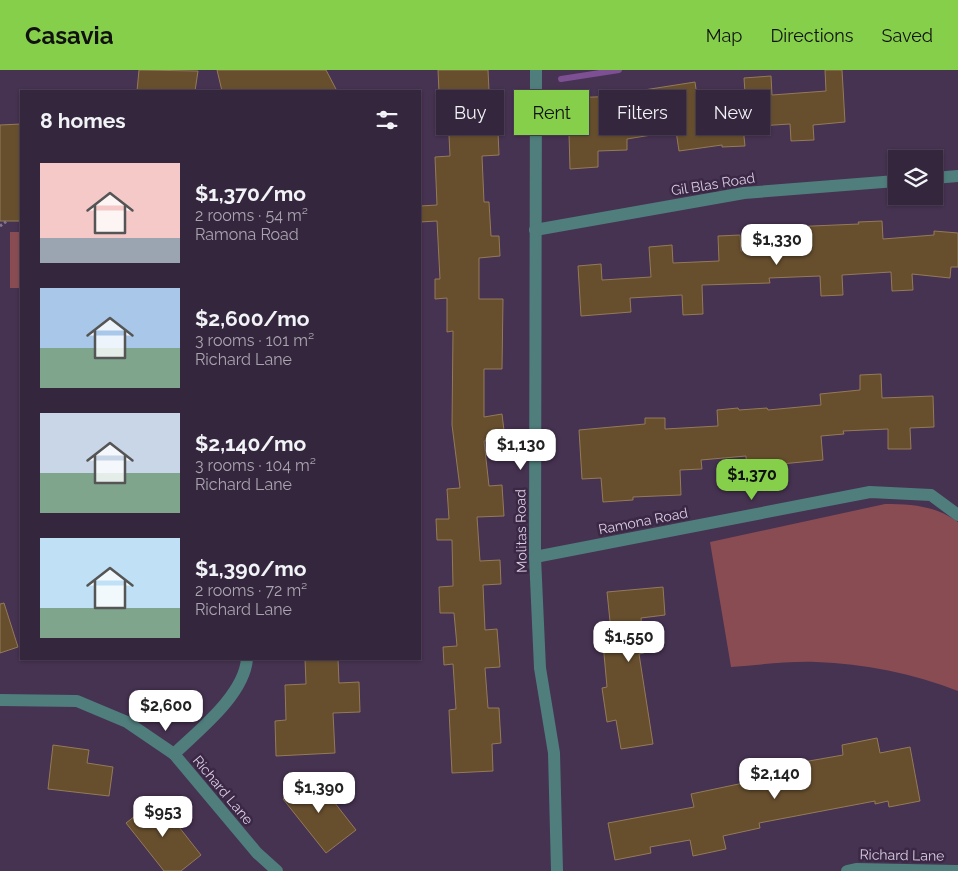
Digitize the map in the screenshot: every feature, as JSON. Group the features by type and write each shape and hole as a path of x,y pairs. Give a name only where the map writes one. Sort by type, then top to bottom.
{"street":[{"name":"Molitas Road","path":"536,70 535,557 540,668 554,753 557,871"},
{"path":"943,177 958,176"},
{"name":"Gil Blas Road","path":"535,230 744,193 888,182"},
{"name":"Ramona Road","path":"535,557 870,492 931,495 958,515"},
{"path":"174,754 227,700 243,676 247,660"},
{"name":"Richard Lane","path":"0,700 77,701 127,722 174,754 257,853 277,871"},
{"name":"Richard Lane","path":"847,871 856,869 957,871"}],"path":[{"path":"0,226 7,221"}],"shaded area":[{"path":"10,232 20,232 20,288 10,288"},
{"path":"885,504 932,509 958,522 958,691 906,674 834,663 805,662 731,667 710,542"}],"building":[{"path":"139,70 198,71 195,90 137,90"},
{"path":"217,70 326,70 336,90 222,90"},
{"path":"438,70 488,70 489,90 439,90"},
{"path":"825,70 842,70 845,122 813,125 814,140 791,141 790,124 770,125 770,90 745,90 744,78 771,76 772,95 826,91"},
{"path":"695,82 696,135 744,135 745,146 722,147 722,145 679,151 677,135 686,135 686,90 644,90"},
{"path":"589,97 599,97 599,135 652,135 627,139 627,150 598,151 598,167 570,169 569,135 589,135"},
{"path":"20,124 20,221 0,221 0,125"},
{"path":"449,135 498,135 499,155 482,156 484,202 489,202 491,236 499,236 500,256 479,258 479,299 503,299 502,369 484,369 484,417 502,414 505,439 484,441 489,486 502,485 504,516 477,517 480,561 500,560 501,584 483,585 485,630 497,629 500,667 485,668 488,708 499,708 501,743 492,744 493,771 452,773 449,710 456,709 453,664 444,665 443,647 457,646 454,613 440,613 439,587 453,586 452,540 437,540 436,519 449,519 447,489 460,488 452,425 453,331 447,332 447,298 435,299 435,279 440,279 437,221 421,222 421,206 437,205 435,157 450,156"},
{"path":"882,221 883,239 934,235 934,231 958,233 958,267 951,267 950,278 912,274 913,290 892,291 891,272 842,275 843,295 821,296 820,276 769,278 770,283 702,285 703,314 683,315 682,295 630,298 631,312 581,316 578,266 601,264 602,280 651,277 649,247 672,245 673,263 719,261 718,236 740,235 741,251 789,250 789,227 859,224 858,222"},
{"path":"881,374 882,398 933,396 934,427 910,428 911,449 888,449 888,429 843,431 844,434 821,436 823,460 781,464 782,472 747,475 746,456 701,460 702,469 680,470 681,495 633,497 633,500 603,502 601,478 582,479 579,430 645,424 645,418 665,418 665,429 718,426 717,410 767,408 768,410 821,405 820,394 860,390 860,375"},
{"path":"663,587 665,615 641,618 644,653 639,654 653,744 621,749 616,720 607,722 602,688 607,687 602,632 611,631 607,592"},
{"path":"4,603 18,647 0,653 0,604"},
{"path":"305,660 338,660 339,683 359,682 360,712 333,713 335,753 276,756 275,721 286,720 285,685 306,684"},
{"path":"877,738 880,753 910,747 920,801 889,807 888,801 875,804 875,801 759,823 760,828 723,836 726,849 693,856 690,840 650,847 651,853 615,860 608,823 694,807 691,794 777,776 775,767 843,755 842,745"},
{"path":"53,745 89,750 87,763 113,767 109,796 48,789"},
{"path":"313,775 356,830 326,853 283,799"},
{"path":"157,799 201,855 181,871 164,871 126,823"}],"waterway":[{"path":"561,79 619,70"}]}
